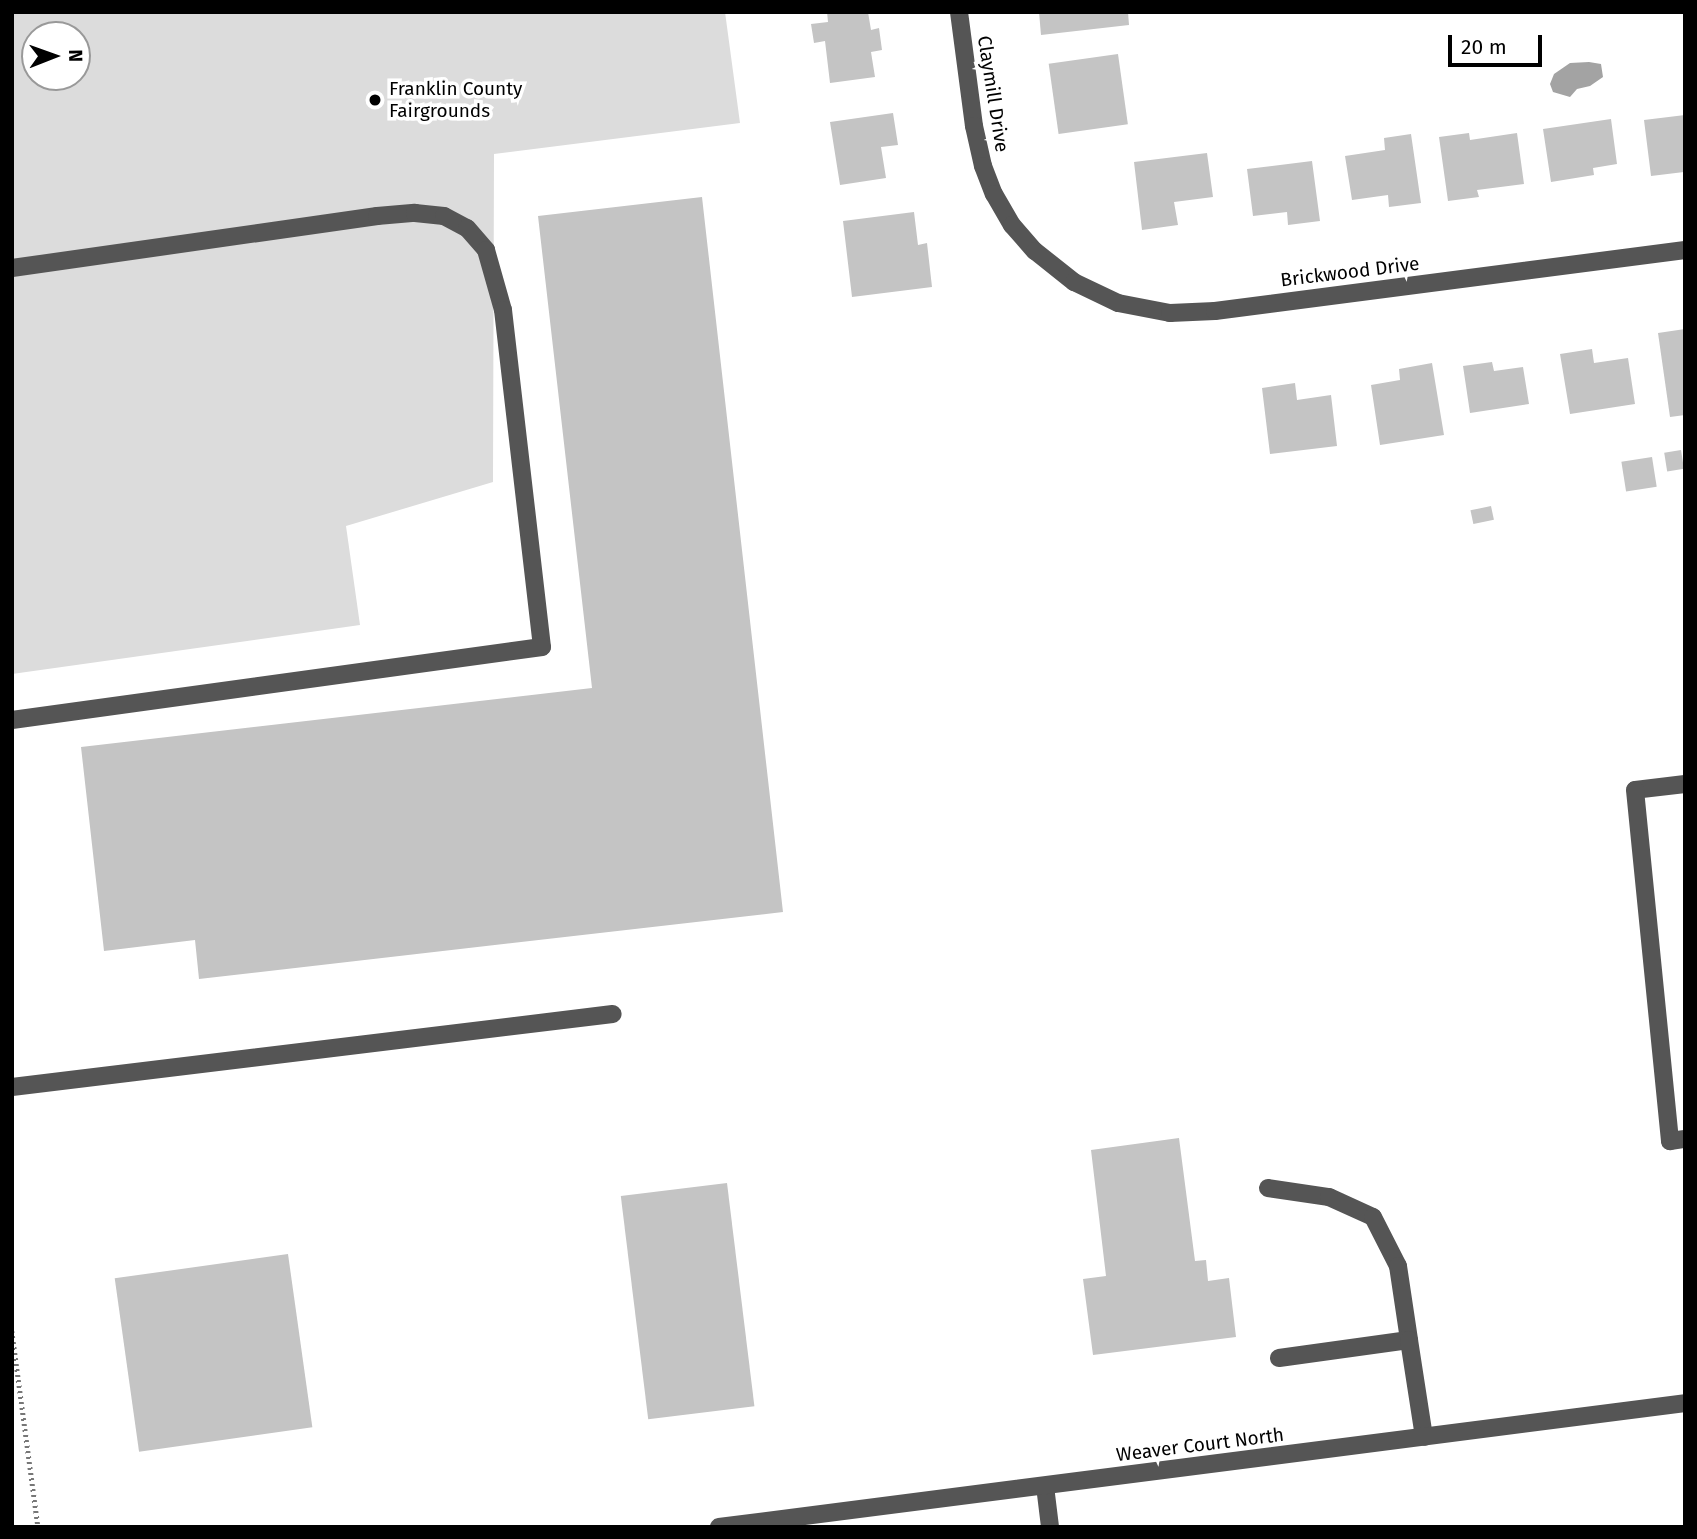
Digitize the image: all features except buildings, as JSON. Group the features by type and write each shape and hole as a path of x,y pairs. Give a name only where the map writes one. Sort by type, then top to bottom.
{"street":[{"name":"Claymill Drive","path":"959,12 983,166 1012,225 1035,251"},
{"path":"12,268 377,216 415,213 444,216 467,228 486,250 503,310 542,647 12,720"},
{"name":"Brickwood Drive","path":"1035,251 1074,282 1118,303 1170,313 1215,311 1685,250"},
{"path":"1685,784 1635,790 1670,1141 1685,1139"},
{"path":"12,1087 613,1014"},
{"path":"1268,1188 1329,1197 1373,1217 1398,1265 1423,1437"},
{"path":"1279,1358 1409,1340"},
{"name":"Weaver Court North","path":"719,1527 1685,1403"},
{"path":"1045,1486 1050,1527"}],"path":[{"path":"12,1331 38,1527"}],"shaded area":[{"path":"12,12 725,12 740,123 494,154 493,482 346,526 360,625 12,674"},
{"path":"1570,63 1601,64 1603,77 1590,86 1577,89 1570,97 1553,92 1550,84 1554,74"}],"place":[{"name":"Franklin County Fairgrounds","path":"375,100"}]}
